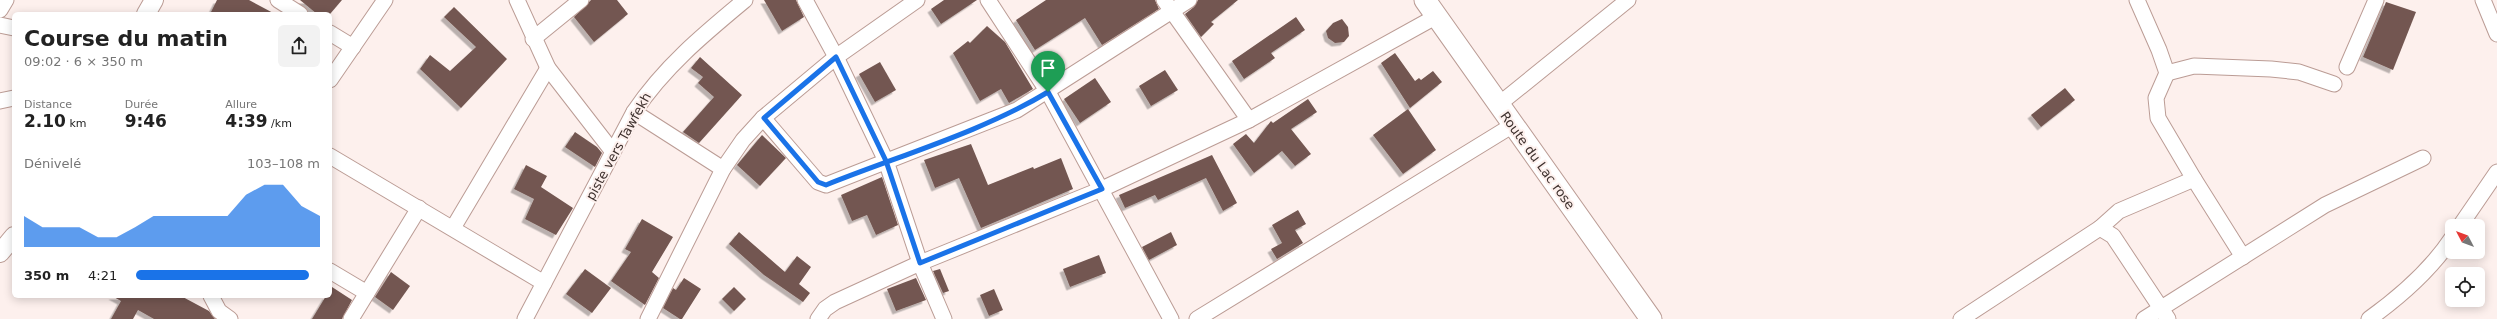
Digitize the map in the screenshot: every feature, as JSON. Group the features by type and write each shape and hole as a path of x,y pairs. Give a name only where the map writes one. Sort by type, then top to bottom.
{"main road":[{"name":"Route du Lac rose","path":"1431,8 1651,319"}],"street":[{"path":"0,10 6,0"},
{"path":"147,12 154,0"},
{"path":"278,0 297,12"},
{"path":"332,77 385,0"},
{"path":"517,0 533,39 548,68 613,152"},
{"path":"533,39 581,0"},
{"name":"piste vers Tawfekh","path":"524,319 634,112 652,86 684,51 746,0"},
{"path":"805,0 836,57 886,161 920,263 944,319"},
{"path":"651,318 723,169 743,140 764,118 836,57 917,0"},
{"path":"988,0 1048,92 1102,189 1171,319"},
{"path":"764,118 821,184 826,185 1008,115 1048,92 1168,6 1189,0"},
{"path":"1498,104 1628,0"},
{"path":"2137,0 2160,50 2167,73 2156,98 2158,118 2194,179 2243,256"},
{"path":"2347,67 2376,0"},
{"path":"2483,0 2497,34"},
{"path":"1168,6 1249,120"},
{"path":"818,319 824,309 835,302 920,263 1102,189 1249,120 1431,8"},
{"path":"0,25 12,28"},
{"path":"332,34 353,47"},
{"path":"2167,73 2194,66 2271,69 2299,72 2334,84"},
{"path":"453,228 548,68"},
{"path":"0,101 12,98"},
{"path":"634,112 723,169"},
{"path":"1197,319 1513,125"},
{"path":"332,157 544,283"},
{"path":"2144,319 2165,314 2243,256 2324,205 2422,158"},
{"path":"2465,219 2497,172"},
{"path":"1961,319 2100,228 2119,211 2194,179"},
{"path":"351,319 419,208"},
{"path":"2100,228 2113,236 2165,314"},
{"path":"0,252 12,238"},
{"path":"2369,319 2401,294 2428,268 2445,247"},
{"path":"332,272 367,293"},
{"path":"212,298 219,311 230,319"}],"building":[{"path":"217,0 249,0 271,12 211,12"},
{"path":"300,0 342,0 332,12 315,12"},
{"path":"591,0 617,0 628,14 594,42 574,17"},
{"path":"764,0 796,0 804,17 782,31"},
{"path":"944,0 977,0 941,24 931,9"},
{"path":"1046,0 1155,0 1159,9 1102,45 1085,18 1035,50 1016,20"},
{"path":"1198,0 1238,0 1211,22 1214,24 1201,37 1185,14 1194,7"},
{"path":"2386,2 2416,12 2393,70 2363,57"},
{"path":"454,7 507,59 461,108 420,69 430,55 450,71 476,47 444,17"},
{"path":"1296,17 1305,30 1271,53 1275,58 1244,79 1232,61"},
{"path":"1342,19 1348,27 1349,36 1344,42 1335,43 1328,38 1326,31 1333,23"},
{"path":"987,26 1005,42 1033,89 1009,103 1001,89 980,101 953,53 968,41 970,43"},
{"path":"1395,53 1415,81 1419,78 1421,80 1433,71 1442,82 1410,108 1381,63"},
{"path":"700,57 742,95 699,143 683,132 714,97 698,83 703,77 691,68"},
{"path":"880,62 896,90 875,102 859,74"},
{"path":"1165,70 1178,90 1151,106 1139,86"},
{"path":"1095,78 1111,102 1080,123 1064,99"},
{"path":"2065,88 2075,100 2041,127 2031,115"},
{"path":"1308,99 1317,112 1291,129 1311,154 1295,166 1282,151 1254,173 1233,144 1246,134 1254,143 1271,121 1273,123"},
{"path":"1408,109 1436,150 1403,174 1373,135"},
{"path":"575,132 597,147 602,153 595,167 565,147"},
{"path":"762,135 786,158 760,186 737,165"},
{"path":"971,144 988,185 1033,167 1034,169 1061,158 1073,189 981,228 959,178 935,188 924,160"},
{"path":"1212,155 1237,203 1223,211 1206,178 1158,200 1155,195 1125,208 1119,195"},
{"path":"526,165 547,176 541,187 573,208 556,235 525,219 534,199 514,189"},
{"path":"882,177 898,225 876,235 867,215 852,221 841,195"},
{"path":"1298,210 1306,224 1295,230 1303,243 1277,259 1271,249 1282,243 1272,225"},
{"path":"642,219 673,237 652,272 659,278 645,305 611,281 631,252 625,249"},
{"path":"739,232 785,272 797,256 811,267 799,284 810,293 803,302 764,275 729,244"},
{"path":"1171,232 1177,245 1149,260 1142,247"},
{"path":"1099,255 1106,273 1070,287 1063,269"},
{"path":"585,269 611,288 592,313 566,294"},
{"path":"940,269 949,291 943,293 933,271"},
{"path":"391,272 410,286 393,310 375,297"},
{"path":"684,278 701,289 682,319 680,319 663,308 673,288 676,290"},
{"path":"916,278 926,300 896,311 887,289"},
{"path":"332,287 352,300 342,319 312,319 325,298 332,298"},
{"path":"734,287 746,299 734,311 722,299"},
{"path":"994,289 1003,310 989,316 980,295"},
{"path":"116,298 185,298 209,311 215,319 154,319 138,310 133,319 111,319 121,301"}],"route":[{"path":"1048,92 1008,115 886,161 826,185 818,182 764,118 836,57 886,161 920,263 1102,189 1048,92"}]}
